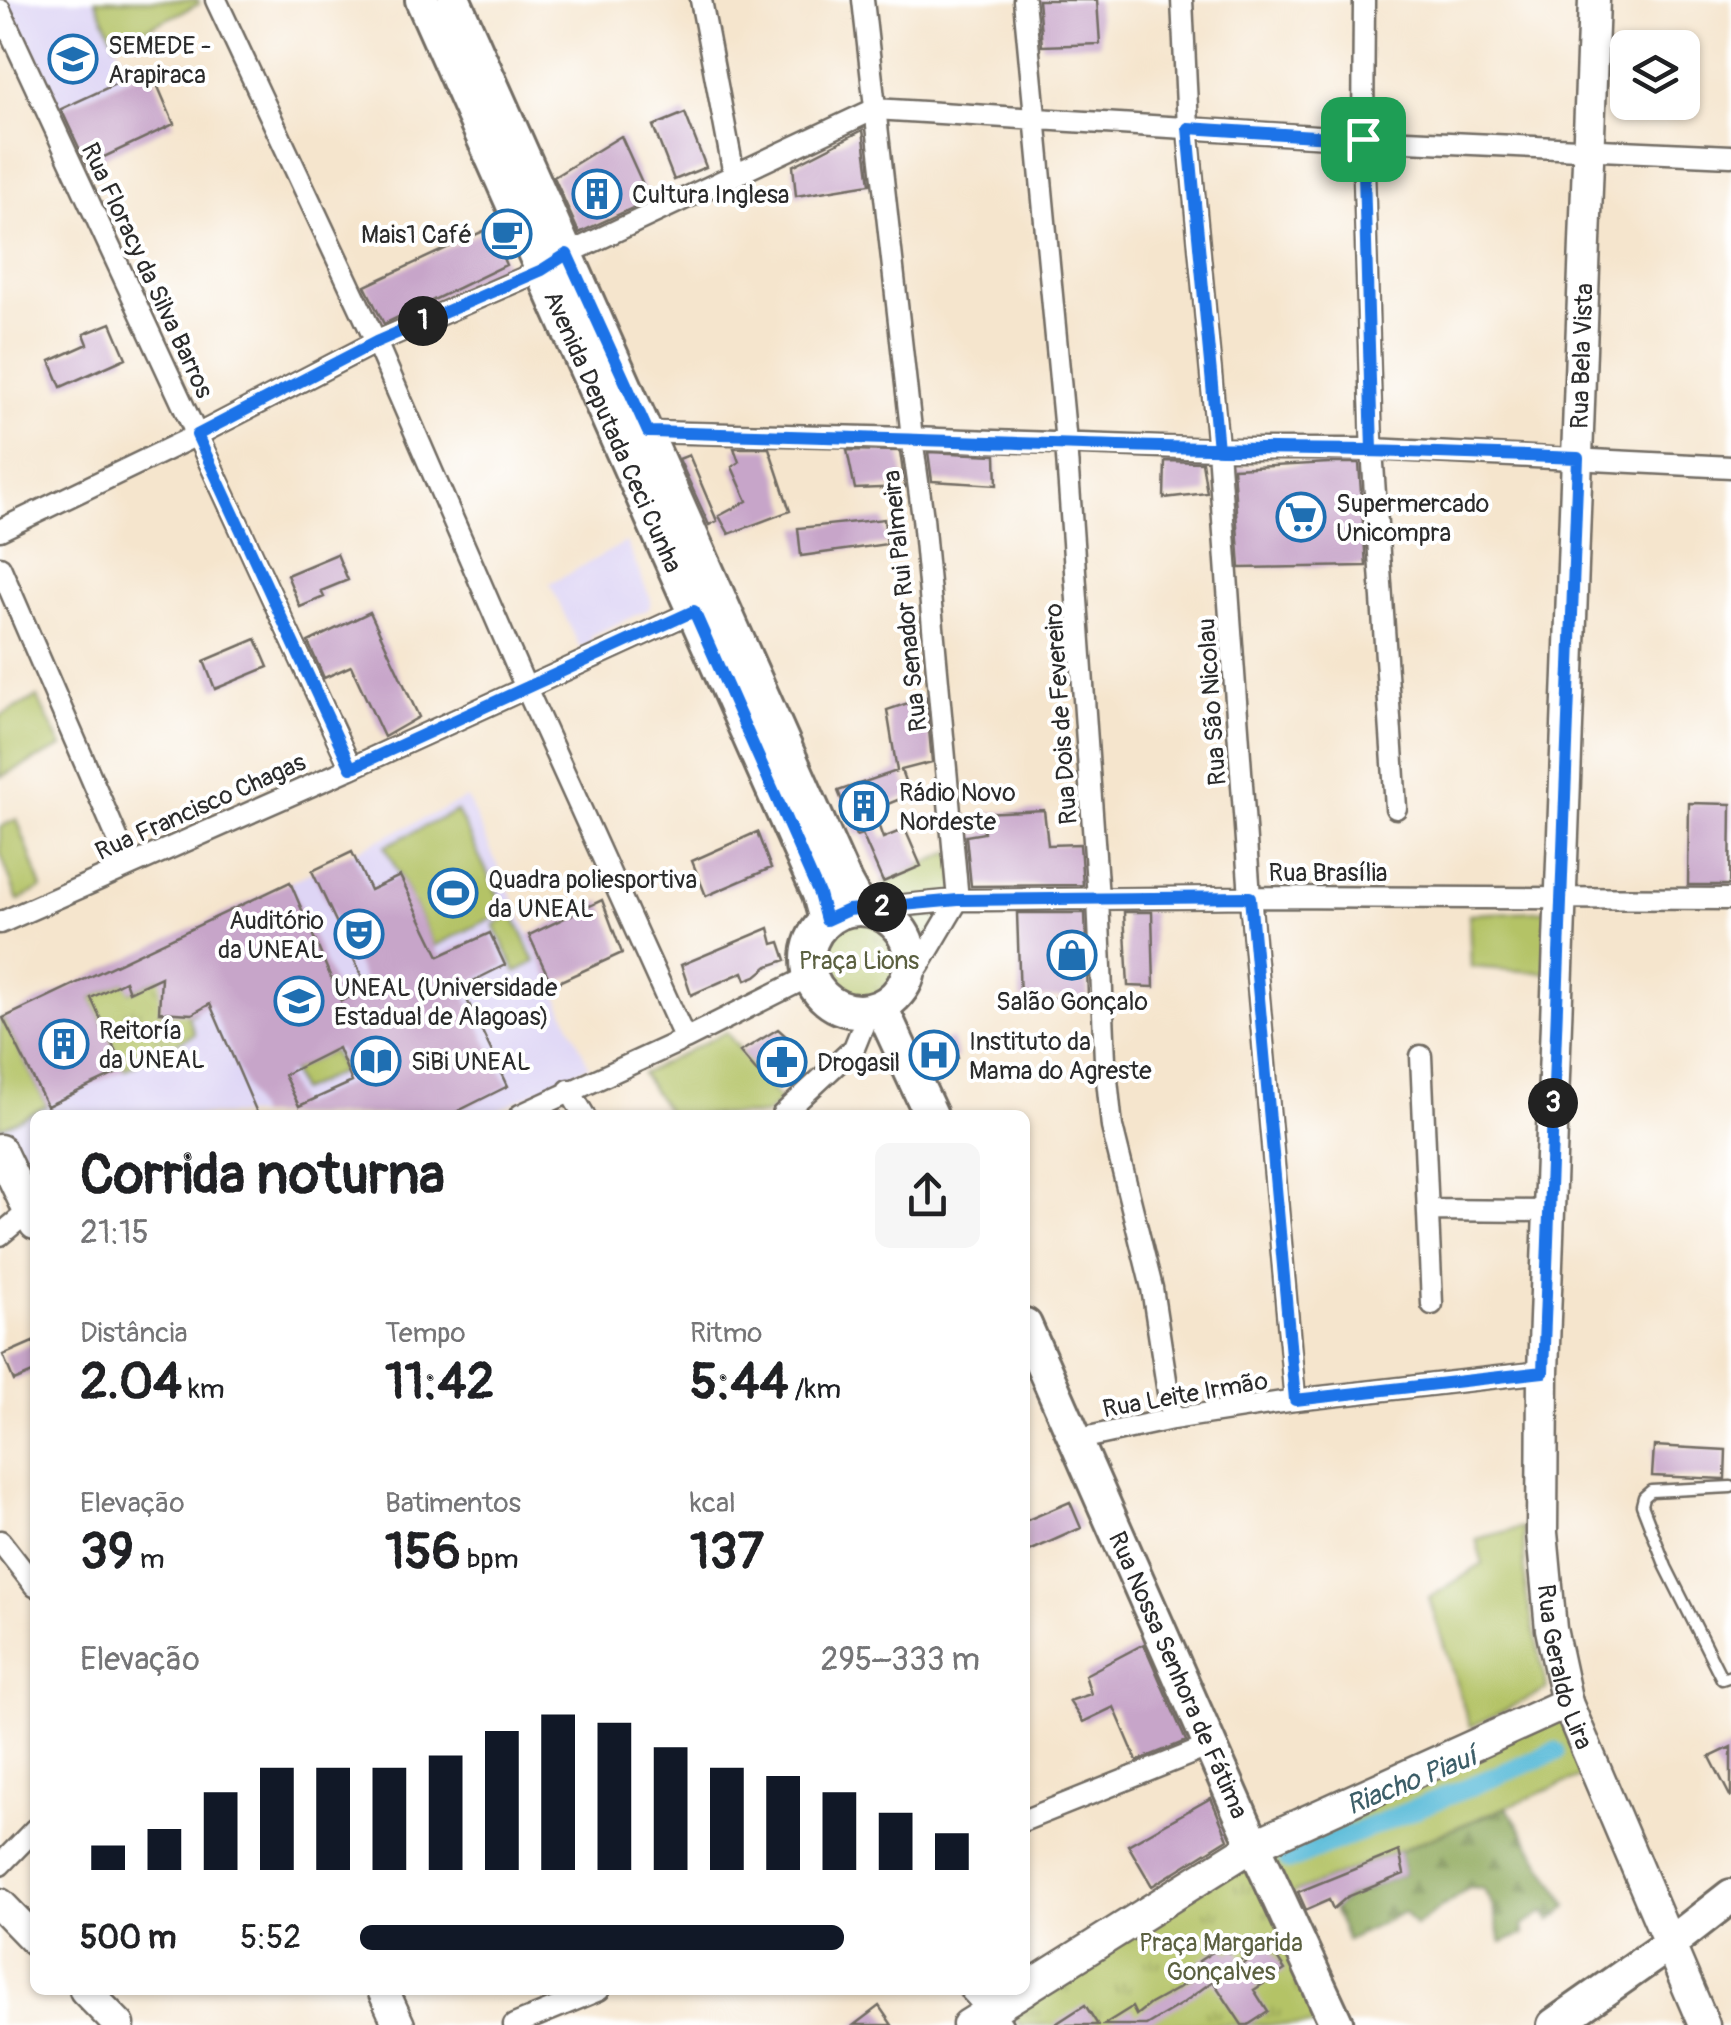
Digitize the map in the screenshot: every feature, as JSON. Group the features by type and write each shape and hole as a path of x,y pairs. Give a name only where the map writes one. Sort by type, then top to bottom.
{"main road":[{"name":"Avenida Deputada Ceci Cunha","path":"422,0 554,262 635,442 728,624 845,882 863,909"},
{"name":"Avenida Deputada Ceci Cunha","path":"454,0 554,262"},
{"name":"Avenida Deputada Ceci Cunha","path":"635,442 694,611 819,894 826,920"},
{"path":"863,909 884,916 900,929 908,948 910,968 884,1002 839,1008 826,1000 810,976 808,956 813,936 826,920 848,910 863,909"},
{"path":"884,1002 929,1110"},
{"name":"Rua Nossa Senhora de Fátima","path":"1030,1336 1337,2025"},
{"path":"1554,2025 1731,1896"}],"street":[{"path":"216,0 376,342 526,688 685,1039"},
{"path":"701,0 734,175"},
{"name":"Rua Senador Rui Palmeira","path":"863,0 923,518 958,900"},
{"name":"Rua Dois de Fevereiro","path":"1024,0 1066,443 1098,898 1105,1060 1112,1127 1152,1288 1172,1420"},
{"name":"Rua São Nicolau","path":"1182,0 1188,128 1218,449 1250,897 1295,1400"},
{"path":"1364,0 1363,139 1372,450 1396,808"},
{"name":"Rua Bela Vista","path":"1543,1372 1594,0"},
{"name":"Rua Floracy da Silva Barros","path":"0,10 351,768"},
{"path":"0,530 197,435 376,342 876,110 1731,156"},
{"path":"635,442 912,438 1218,449 1372,450 1731,467"},
{"path":"0,567 129,865"},
{"name":"Rua Francisco Chagas","path":"0,922 351,768 694,611"},
{"name":"Rua Brasília","path":"863,909 958,900 1098,898 1731,900"},
{"path":"854,1048 884,1002 919,966 958,900"},
{"path":"530,1110 810,976"},
{"path":"787,1110 875,1028 896,1038"},
{"path":"1421,1056 1432,1304"},
{"path":"569,1090 581,1110"},
{"path":"0,1150 30,1214"},
{"path":"1429,1210 1549,1211"},
{"path":"0,1235 30,1219"},
{"name":"Rua Leite Irmão","path":"1075,1440 1295,1400 1543,1372"},
{"name":"Rua Geraldo Lira","path":"1543,1372 1542,1534 1551,1629 1567,1703 1704,2025"},
{"path":"0,1541 30,1580"},
{"path":"1030,1986 1254,1845 1567,1703"},
{"path":"1030,1818 1210,1746"},
{"path":"0,1864 30,1835"},
{"path":"0,1904 30,1935"},
{"path":"89,1995 111,2022"},
{"path":"385,1995 398,2025"},
{"path":"514,2025 587,1995"},
{"path":"982,2013 1015,1995"}],"lane":[{"path":"1731,1487 1652,1492 1644,1496 1642,1505 1666,1567 1722,1679 1731,1676"}],"shaded area":[{"name":"SEMEDE - Arapiraca","path":"0,0 198,0 199,4 115,42 132,76 48,114 0,10"},
{"path":"626,542 651,600 649,609 590,636 592,642 580,648 550,584"},
{"name":"UNEAL (Universidade Estadual de Alagoas)","path":"467,798 589,1066 497,1110 30,1110 30,1194 0,1132 0,1020"}],"green space":[{"path":"95,0 198,0 199,4 115,43"},
{"name":"Praça Lions","path":"454,0 860,908 958,900 902,987 881,1005 858,1011 846,1009 825,996 812,978 809,950 826,920"},
{"path":"37,697 62,747 0,777 0,716"},
{"name":"Quadra poliesportiva da UNEAL","path":"457,811 506,911 434,946 385,846"},
{"path":"17,819 42,888 18,901 0,852 0,827"},
{"path":"953,851 958,900 894,906 883,882"},
{"path":"1553,910 1548,973 1471,967 1469,914"},
{"path":"513,913 535,962 516,972 494,925"},
{"path":"175,970 194,1013 188,1017 195,1034 124,1070 91,998 125,981 130,992"},
{"path":"3,1018 47,1106 30,1110 30,1114 0,1128"},
{"path":"726,1032 781,1101 771,1110 667,1110 642,1074"},
{"path":"332,1051 343,1071 300,1091 291,1071"},
{"path":"1523,1527 1526,1592 1547,1689 1470,1727 1429,1598 1483,1564 1476,1539"},
{"path":"1567,1703 1595,1771 1279,1899 1254,1845"},
{"path":"1507,1807 1568,1906 1550,1921 1544,1912 1522,1926 1524,1934 1502,1943 1491,1902 1483,1889 1469,1888 1415,1926 1404,1912 1347,1940 1333,1909 1347,1897 1404,1874 1399,1851"},
{"name":"Praça Margarida Gonçalves","path":"1252,1855 1323,2025 1020,2025 1009,2011"}],"building":[{"path":"1038,0 1097,0 1100,44 1042,46"},
{"path":"150,68 174,124 87,165 61,109"},
{"path":"685,113 706,167 674,180 653,126"},
{"path":"863,130 870,184 796,196 793,166"},
{"name":"Cultura Inglesa","path":"621,136 650,200 579,233 554,177"},
{"path":"490,228 506,265 384,324 365,286"},
{"path":"111,323 126,358 61,387 50,361 88,344 84,334"},
{"path":"734,448 769,448 790,511 729,534 719,516 747,501 732,467 739,462"},
{"path":"847,450 900,451 905,487 855,489"},
{"path":"928,452 996,455 997,485 932,481"},
{"path":"689,455 717,521 709,525 679,459"},
{"path":"1165,461 1202,462 1207,493 1164,498"},
{"name":"Supermercado Unicompra","path":"1359,463 1366,566 1240,568 1233,468"},
{"path":"884,519 887,544 801,556 798,528"},
{"path":"337,554 348,580 321,591 324,597 300,607 287,575"},
{"path":"370,612 419,717 384,737 351,666 324,678 308,642"},
{"path":"256,639 268,667 215,689 204,661"},
{"path":"926,697 932,762 901,770 910,795 873,810 883,838 905,829 921,866 883,882 862,834 856,836 838,791 897,771 887,710"},
{"path":"1689,803 1731,804 1730,885 1688,885"},
{"path":"1044,810 1048,845 1080,844 1083,885 971,886 966,836 984,833 982,813"},
{"path":"757,832 771,868 706,896 692,861"},
{"path":"352,852 370,890 400,876 439,956 490,933 505,965 461,987 508,1086 460,1110 256,1110 210,1004 192,1014 159,1012 161,977 129,992 125,981 91,998 124,1070 47,1106 3,1018 290,882 341,1001 368,989 312,871","holes":["338,1048 352,1082 299,1106 284,1075"]},
{"path":"602,900 622,953 552,985 529,935"},
{"path":"1124,912 1152,912 1154,987 1128,986"},
{"path":"1017,913 1085,913 1088,997 1020,999"},
{"path":"769,928 773,944 780,942 786,960 746,980 743,972 691,995 681,965"},
{"path":"778,1029 797,1046 797,1065 770,1087 740,1052"},
{"name":"Instituto da Mama do Agreste","path":"952,1038 958,1058 931,1067 922,1048"},
{"path":"30,1343 30,1374 14,1381 3,1355"},
{"path":"1654,1446 1726,1450 1725,1479 1652,1476"},
{"path":"1070,1502 1081,1528 1030,1551 1030,1519"},
{"path":"1144,1644 1186,1741 1137,1761 1114,1707 1083,1722 1069,1701 1091,1694 1085,1675"},
{"path":"1731,1747 1731,1798 1710,1757"},
{"path":"1211,1798 1228,1839 1152,1886 1128,1845"},
{"path":"1399,1851 1404,1874 1347,1897 1333,1909 1329,1900 1306,1910 1298,1892"},
{"path":"1223,1945 1229,1953 1237,1948 1243,1958 1236,1964 1238,1967 1269,1946 1285,1970 1254,1990 1268,2012 1242,2025 1213,1981 1146,2025 1103,2025 1132,2007 1136,2015 1177,1989 1205,1969 1199,1961"},
{"path":"1085,2005 1098,2025 1054,2025"},
{"path":"879,2006 892,2025 854,2025"}],"waterway":[{"name":"Riacho Piauí","path":"1289,1860 1555,1752"}],"place":[{"name":"SEMEDE - Arapiraca","path":"73,59"},
{"name":"Cultura Inglesa","path":"597,194"},
{"name":"Mais1 Café","path":"507,234"},
{"name":"Supermercado Unicompra","path":"1301,517"},
{"name":"Rádio Novo Nordeste","path":"864,806"},
{"name":"Quadra poliesportiva da UNEAL","path":"453,893"},
{"name":"Auditório da UNEAL","path":"359,934"},
{"name":"Salão Gonçalo","path":"1072,955"},
{"name":"UNEAL (Universidade Estadual de Alagoas)","path":"299,1001"},
{"name":"Reitoría da UNEAL","path":"64,1044"},
{"name":"Instituto da Mama do Agreste","path":"934,1055"},
{"name":"SiBi UNEAL","path":"376,1061"},
{"name":"Drogasil","path":"782,1062"}],"route":[{"path":"1363,139 1188,128 1218,449 1578,458 1543,1372 1295,1400 1250,897 958,900 848,910 826,920 819,894 694,611 351,768 197,435 376,342 542,270 567,254 648,432 1218,449 1372,450 1363,139"}]}
